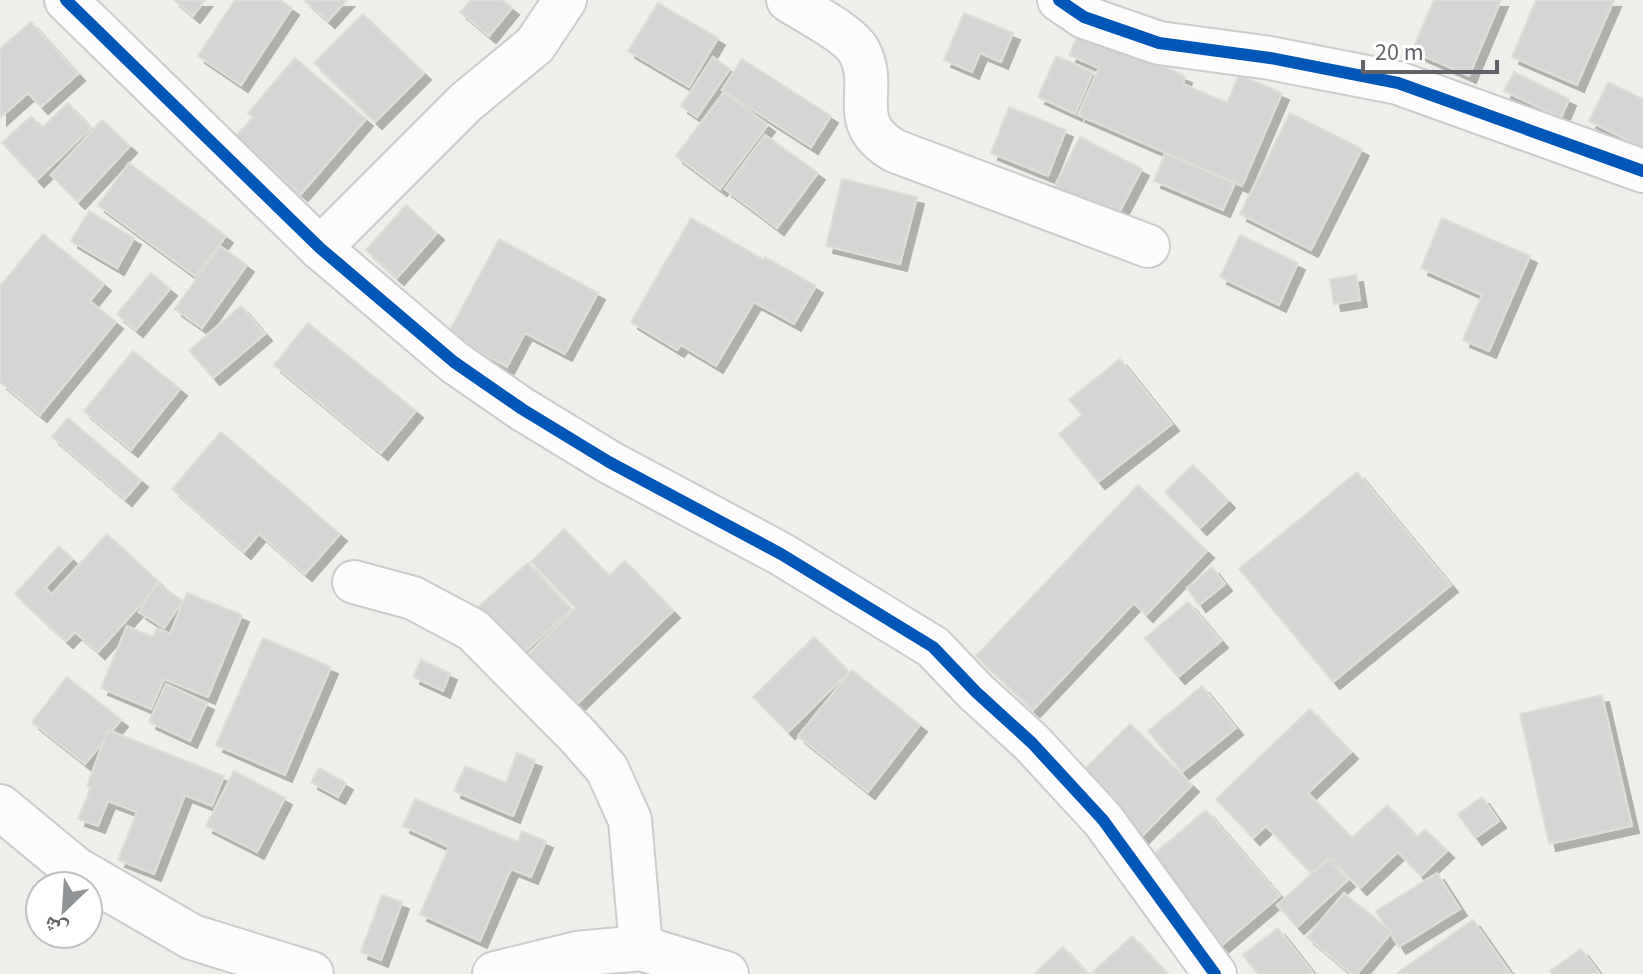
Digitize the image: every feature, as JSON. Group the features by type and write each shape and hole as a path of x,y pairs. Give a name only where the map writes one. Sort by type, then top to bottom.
{"street":[{"path":"66,0 320,248 454,362 522,409 609,462 781,554 933,647 1032,743 1103,820 1215,974"},
{"path":"320,248 466,102 535,45 565,0"},
{"path":"788,0 858,49 864,67 868,124 879,142 895,151 1148,246"},
{"path":"1059,0 1084,17 1159,43 1270,58 1398,83 1643,171"},
{"path":"354,582 413,598 473,630 607,769 630,820 641,948"},
{"path":"0,807 75,869 192,937 311,974"},
{"path":"495,974 577,954 641,948 726,974"}],"building":[{"path":"174,0 205,0 193,16"},
{"path":"235,0 280,0 292,8 241,85 198,56"},
{"path":"304,0 347,0 328,21"},
{"path":"471,0 502,0 512,8 489,36 460,12"},
{"path":"1434,0 1501,0 1469,76 1412,51"},
{"path":"1536,0 1614,0 1577,85 1512,57"},
{"path":"658,3 718,38 689,87 628,51"},
{"path":"964,13 1013,33 1001,62 980,53 972,72 944,60"},
{"path":"363,14 424,73 375,122 314,63"},
{"path":"31,22 78,74 41,107 28,93 0,118 0,49"},
{"path":"1080,30 1185,76 1183,84 1227,103 1239,75 1282,93 1242,186 1078,115 1099,68 1069,55"},
{"path":"1056,56 1093,72 1075,114 1038,97"},
{"path":"713,57 730,69 697,117 681,106"},
{"path":"295,58 366,119 301,194 235,137 253,117 248,113"},
{"path":"742,59 831,116 811,147 722,90"},
{"path":"1514,72 1569,99 1561,118 1504,91"},
{"path":"1608,82 1643,99 1643,148 1589,121"},
{"path":"724,92 768,125 720,189 676,156"},
{"path":"68,103 91,128 37,180 2,143 31,116 42,128"},
{"path":"1009,107 1066,130 1048,176 991,153"},
{"path":"1290,113 1362,149 1311,250 1240,214"},
{"path":"102,120 130,146 78,202 51,175"},
{"path":"765,135 818,173 777,228 725,189"},
{"path":"1080,137 1142,169 1109,232 1047,201"},
{"path":"1165,153 1235,183 1223,210 1154,181"},
{"path":"129,163 226,236 195,276 98,205"},
{"path":"842,179 917,197 900,264 826,246"},
{"path":"406,205 437,233 397,278 366,250"},
{"path":"89,211 134,238 117,268 71,241"},
{"path":"691,218 816,286 794,324 754,302 716,366 681,345 677,350 631,322"},
{"path":"1442,218 1530,256 1489,351 1463,340 1482,295 1421,268"},
{"path":"43,234 104,284 90,301 116,322 40,415 0,382 0,286"},
{"path":"1240,235 1298,263 1279,305 1220,277"},
{"path":"499,239 598,293 565,354 525,333 507,367 448,334"},
{"path":"220,246 247,265 202,328 175,309"},
{"path":"151,273 170,289 136,330 117,314"},
{"path":"1356,275 1360,300 1334,304 1330,279"},
{"path":"241,306 265,334 213,378 189,350"},
{"path":"308,323 416,411 381,453 274,365"},
{"path":"133,351 180,389 131,450 84,411"},
{"path":"1120,359 1172,424 1098,482 1059,434 1082,415 1069,400"},
{"path":"68,418 141,480 125,499 52,437"},
{"path":"221,432 340,534 305,574 259,534 244,552 172,489"},
{"path":"1193,465 1228,501 1200,528 1165,492"},
{"path":"1357,472 1451,585 1333,682 1239,569"},
{"path":"1138,485 1207,551 1146,615 1134,603 1033,710 976,656"},
{"path":"564,529 609,576 625,561 673,611 551,729 502,679 576,608 531,562"},
{"path":"107,534 160,583 98,652 75,632 66,641 15,594 59,546 72,559 45,588 52,594"},
{"path":"528,563 571,610 519,657 476,609"},
{"path":"1212,567 1225,584 1199,605 1187,588"},
{"path":"157,583 183,601 164,628 139,612"},
{"path":"187,593 242,615 208,697 164,679 151,709 101,688 127,626 153,637 157,628 170,634"},
{"path":"1188,602 1221,641 1178,677 1145,638"},
{"path":"814,637 849,672 788,732 753,697"},
{"path":"263,638 331,667 285,775 216,745"},
{"path":"421,660 450,673 443,691 413,677"},
{"path":"852,670 920,725 868,792 798,736"},
{"path":"67,677 121,720 85,764 32,722"},
{"path":"166,684 207,703 190,741 149,722"},
{"path":"1202,686 1236,728 1182,772 1148,731"},
{"path":"1602,695 1632,826 1549,844 1520,714"},
{"path":"1310,709 1351,752 1308,793 1352,838 1387,805 1417,837 1425,829 1447,851 1421,876 1398,852 1360,888 1331,858 1313,875 1266,826 1253,838 1216,799"},
{"path":"1130,724 1192,785 1142,836 1080,774"},
{"path":"108,730 224,776 212,806 185,795 154,874 118,860 137,812 108,801 98,826 78,819"},
{"path":"517,753 535,760 513,816 454,791 465,766 506,783"},
{"path":"319,768 346,783 338,797 311,782"},
{"path":"234,771 285,798 257,852 206,826"},
{"path":"1482,797 1499,821 1475,838 1458,814"},
{"path":"415,799 518,842 522,831 546,841 531,877 511,869 480,941 420,914 449,847 403,826"},
{"path":"1206,810 1280,896 1222,945 1148,859"},
{"path":"1328,859 1348,880 1297,927 1277,905"},
{"path":"1437,873 1460,909 1399,947 1376,911"},
{"path":"1344,893 1392,932 1357,974 1351,974 1307,937"},
{"path":"382,895 402,902 381,960 361,952"},
{"path":"1473,920 1511,974 1396,974"},
{"path":"1278,928 1314,974 1258,974 1243,955"},
{"path":"1132,936 1167,974 1091,974"},
{"path":"1063,947 1088,974 1034,974"},
{"path":"1581,949 1600,974 1552,974 1550,971"}],"cycle path":[{"path":"66,0 320,248 454,362 522,409 609,462 781,554 933,647 1032,743 1103,820 1215,974"},
{"path":"1059,0 1084,17 1159,43 1270,58 1398,83 1643,171"}]}
